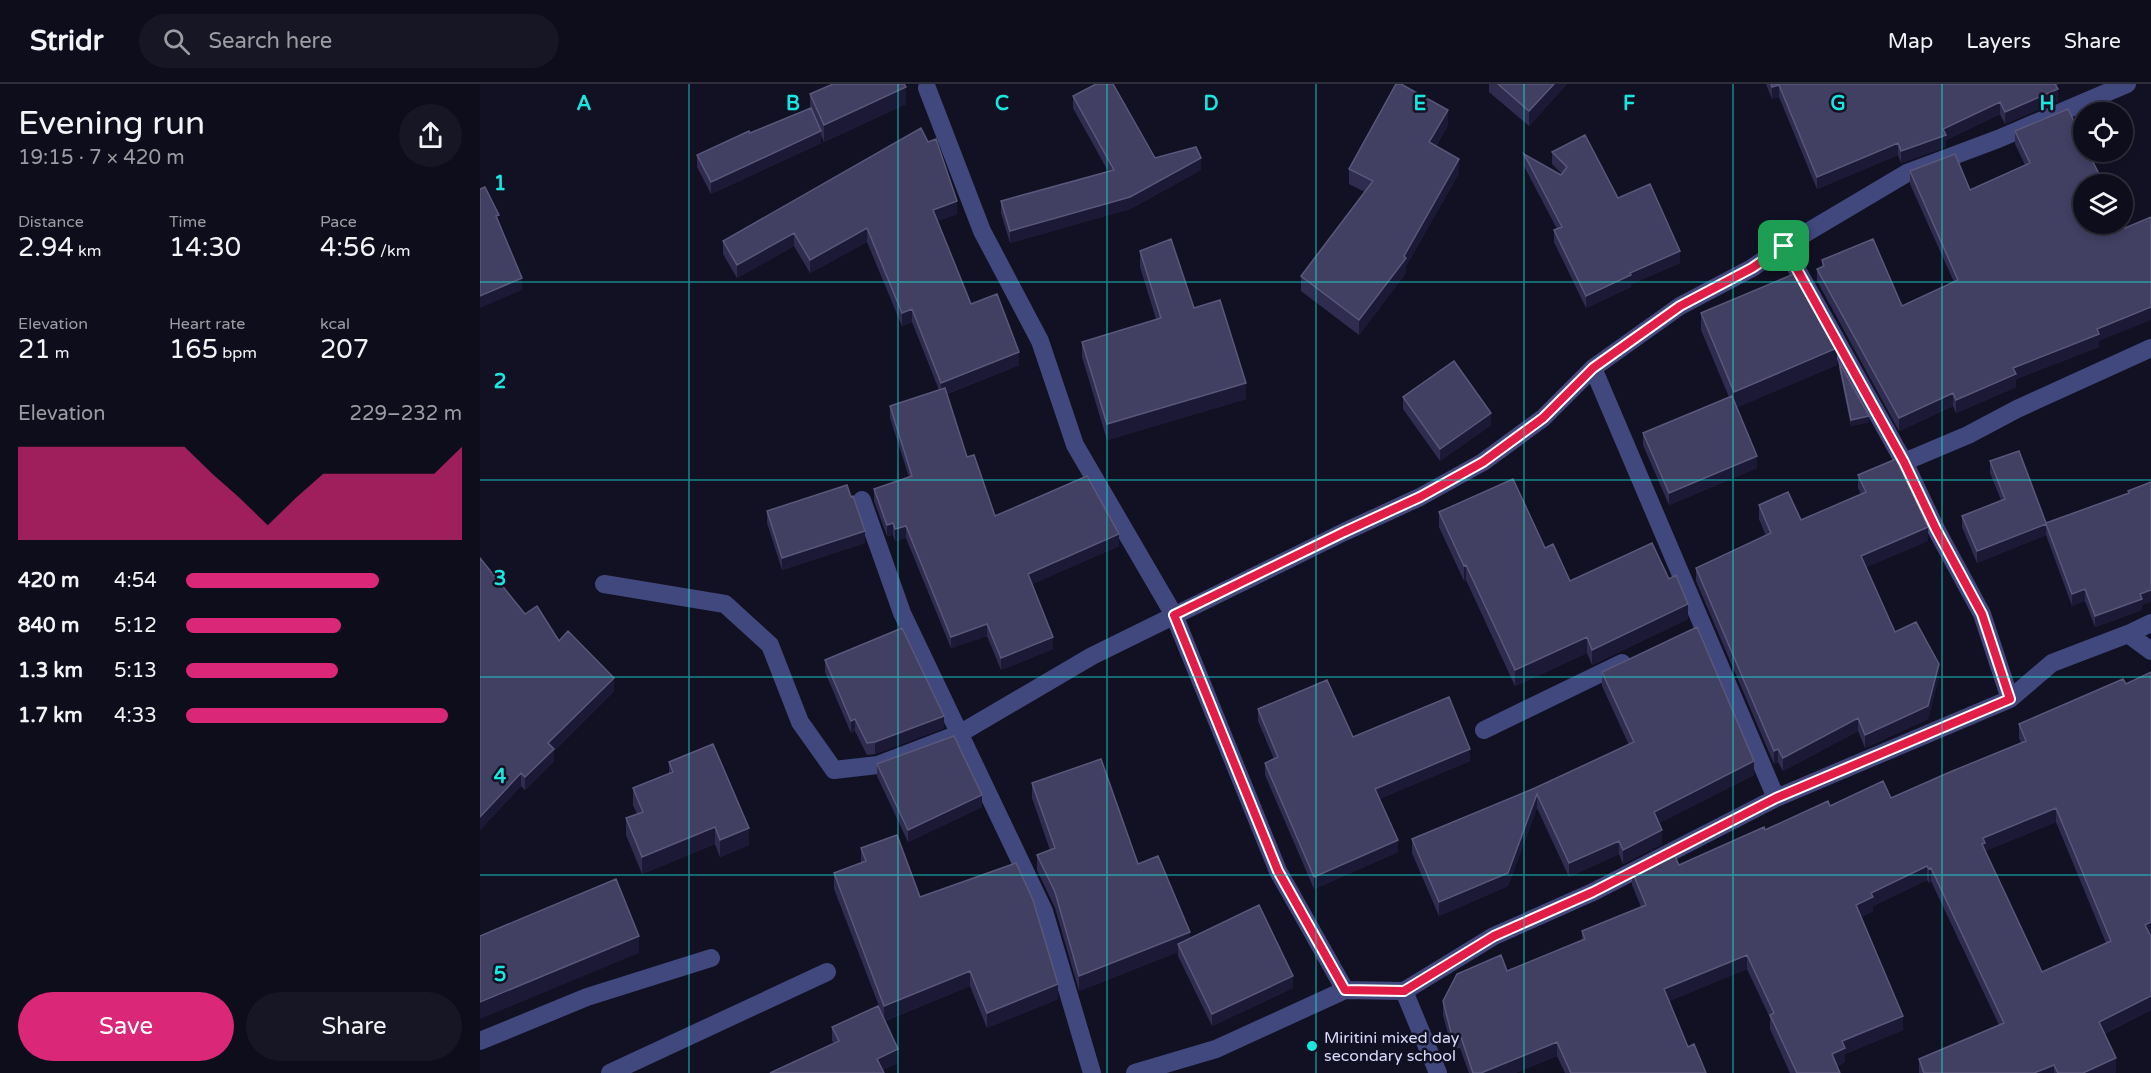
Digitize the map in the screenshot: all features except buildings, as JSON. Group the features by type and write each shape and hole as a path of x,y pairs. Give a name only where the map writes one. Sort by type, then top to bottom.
{"street":[{"path":"604,584 725,604 770,645 800,722 834,770 878,765 959,734 1092,656 1420,497 1483,462 1543,418 1593,368 1680,306 1752,268 1784,246 1907,173 1998,139 2127,84"},
{"path":"927,87 982,231 1040,341 1076,445 1174,615 1278,871 1345,990"},
{"path":"1784,246 1904,462 1936,529 1982,614 2010,699"},
{"path":"1904,462 1968,435 2017,409 2151,348"},
{"path":"1593,368 1776,798"},
{"path":"862,500 902,613 1044,911 1092,1073"},
{"path":"1135,1073 1216,1049 1345,990 1404,991 1494,936 1593,892 1776,798 2010,699 2052,663 2151,624"},
{"path":"1683,634 1702,625"},
{"path":"2128,634 2151,651"},
{"path":"1484,730 1633,658"},
{"path":"480,1041 587,997 711,958"},
{"path":"610,1073 827,972"},
{"path":"1404,991 1438,1073"}],"place":[{"name":"Miritini mixed day secondary school","path":"1312,1046"}],"route":[{"path":"1784,246 1904,462 1936,529 1982,614 2010,699 1776,798 1593,892 1494,936 1404,991 1345,990 1278,871 1174,615 1420,497 1483,462 1543,418 1593,368 1680,306 1752,268 1784,246"}]}
